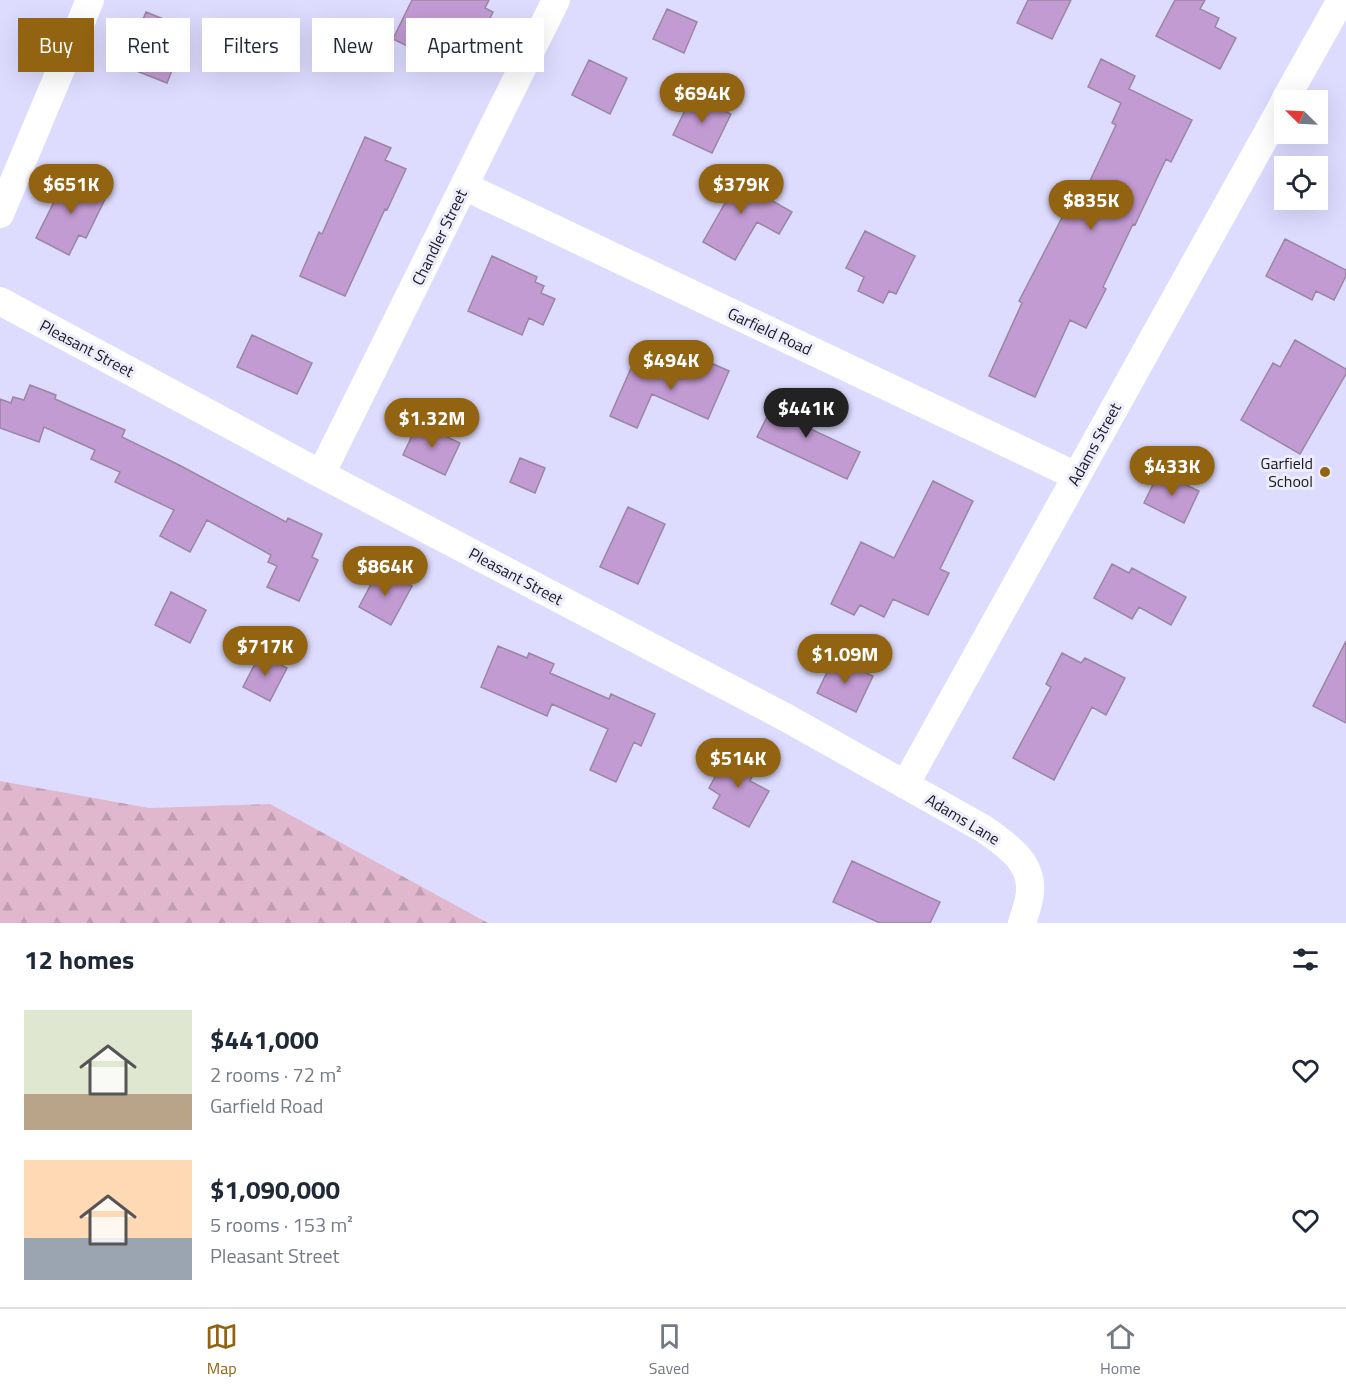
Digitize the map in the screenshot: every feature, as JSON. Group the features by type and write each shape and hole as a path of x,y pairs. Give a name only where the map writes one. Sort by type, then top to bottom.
{"street":[{"path":"0,214 90,0"},
{"name":"Adams Street","path":"1292,90 1341,0"},
{"name":"Chandler Street","path":"321,474 553,1"},
{"name":"Adams Street","path":"905,785 1274,122"},
{"name":"Garfield Road","path":"464,186 1076,476"},
{"name":"Pleasant Street","path":"0,301 321,474 785,717 905,785"},
{"name":"Adams Lane","path":"905,785 984,829 1009,847 1028,869 1030,891 1022,923"}],"green space":[{"path":"0,781 149,808 270,804 488,923 0,923"}],"building":[{"path":"412,0 489,0 485,8 493,12 490,18 406,18 406,46 394,40"},
{"path":"1028,0 1071,0 1052,39 1017,23"},
{"path":"1175,0 1205,0 1200,9 1219,18 1215,27 1236,38 1220,69 1156,36"},
{"path":"667,9 697,22 684,53 653,39"},
{"path":"146,12 161,18 144,18"},
{"path":"1101,59 1135,76 1129,89 1192,120 1171,162 1166,159 1103,287 1106,289 1086,328 1070,320 1035,397 989,376 1022,303 1019,301 1065,212 1074,215 1116,125 1112,123 1121,103 1088,87"},
{"path":"589,60 627,78 610,114 572,95"},
{"path":"139,72 171,72 167,83"},
{"path":"692,96 731,114 712,153 673,135"},
{"path":"365,137 391,148 385,160 406,169 345,296 300,276 319,232 322,234"},
{"path":"718,170 792,212 779,234 757,222 735,260 703,242 725,203 705,191"},
{"path":"67,176 107,195 86,238 79,235 69,255 36,238"},
{"path":"865,231 915,256 896,294 889,291 883,303 858,291 864,277 846,268"},
{"path":"1285,239 1346,270 1346,276 1334,300 1316,291 1312,300 1266,276"},
{"path":"492,256 537,277 535,282 544,286 541,293 555,299 543,325 529,318 522,335 468,311"},
{"path":"252,335 312,363 297,394 237,367"},
{"path":"1295,340 1346,369 1346,374 1300,454 1241,420 1273,363 1280,367"},
{"path":"693,355 729,371 708,419 652,394 637,428 610,416 632,366 659,378 662,370 682,379"},
{"path":"30,385 56,395 55,399 125,430 122,437 286,522 288,518 322,534 312,557 318,560 299,601 267,587 277,566 268,562 271,555 207,520 190,552 160,536 174,510 115,482 120,472 91,459 95,450 44,427 39,442 0,428 0,399 11,403 13,397 24,400"},
{"path":"777,397 811,413 804,426 860,452 847,479 757,437"},
{"path":"418,423 460,443 445,475 403,455"},
{"path":"520,458 545,468 535,493 510,482"},
{"path":"1159,472 1199,491 1184,523 1144,503"},
{"path":"933,481 973,501 940,569 949,573 928,615 893,599 884,617 860,605 854,615 831,604 861,542 894,558"},
{"path":"628,507 665,524 638,584 600,567"},
{"path":"1112,564 1129,573 1132,568 1186,597 1171,625 1139,607 1132,619 1094,598"},
{"path":"379,569 412,586 391,625 359,607"},
{"path":"171,592 206,610 190,643 155,625"},
{"path":"1346,641 1346,723 1313,706"},
{"path":"498,646 527,658 529,653 554,664 550,673 609,699 611,694 655,714 641,746 634,742 616,782 590,770 608,729 552,704 547,716 481,687"},
{"path":"1062,653 1081,663 1085,658 1125,678 1106,715 1092,707 1054,780 1013,758 1051,687 1046,684"},
{"path":"260,654 287,668 270,701 243,687"},
{"path":"834,658 873,676 856,712 817,693"},
{"path":"730,750 758,765 750,781 769,791 749,827 713,808 720,795 709,788"},
{"path":"852,861 940,902 930,923 880,923 833,902"}],"place":[{"name":"Garfield School","path":"1325,472"}]}
